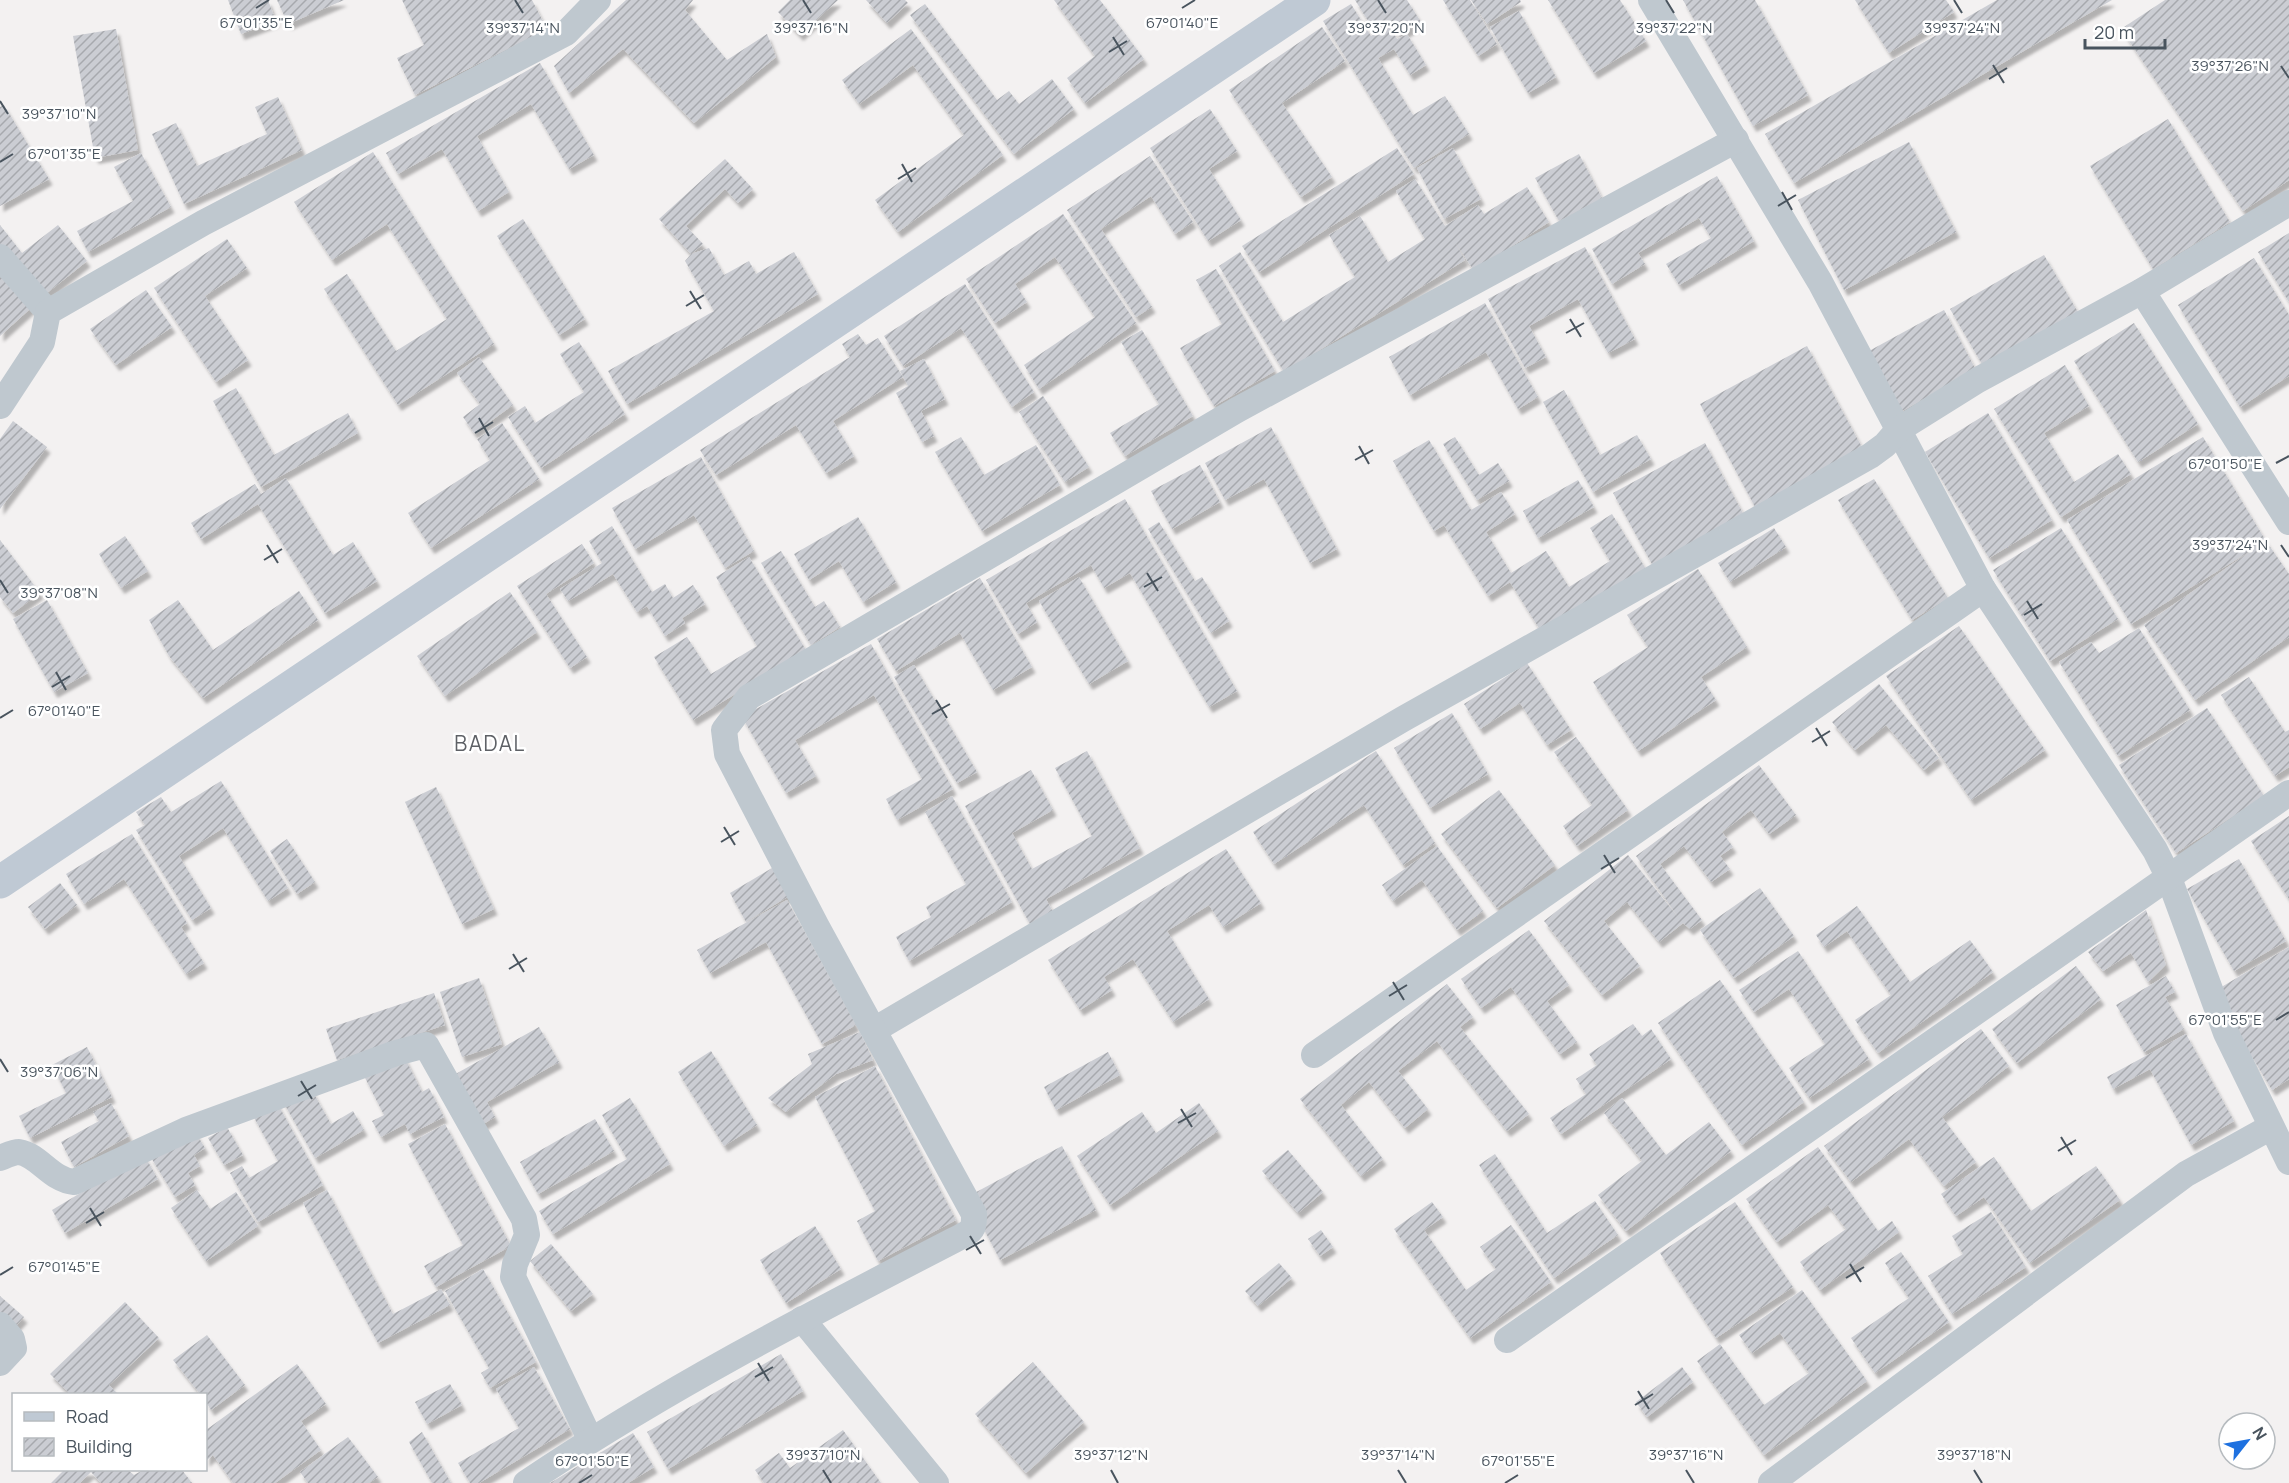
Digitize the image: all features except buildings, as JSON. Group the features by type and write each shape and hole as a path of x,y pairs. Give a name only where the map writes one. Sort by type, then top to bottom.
{"street":[{"path":"0,406 42,342 48,312 203,223 566,33 598,0"},
{"path":"0,882 1314,0"},
{"path":"1651,0 1820,282 1983,589 2155,850 2169,878 2226,1033 2289,1162"},
{"path":"526,1483 591,1439 802,1318 971,1232 974,1225 974,1214 727,754 724,730 749,697 1237,410 1736,140"},
{"path":"874,1030 1393,725 1870,456 1885,445 1898,430 1978,380 2142,291 2289,203"},
{"path":"0,258 48,312"},
{"path":"2142,291 2289,522"},
{"path":"1314,1055 1983,589"},
{"path":"1507,1340 2289,793"},
{"path":"0,1158 17,1152 29,1156 62,1181 74,1182 186,1130 426,1044 524,1219 527,1235 514,1264 513,1277 591,1439"},
{"path":"1771,1483 2186,1174 2271,1127"},
{"path":"802,1318 936,1483"},
{"path":"0,1325 12,1339 14,1348 0,1363"}],"district":[{"name":"BADAL","path":"490,743"}]}
